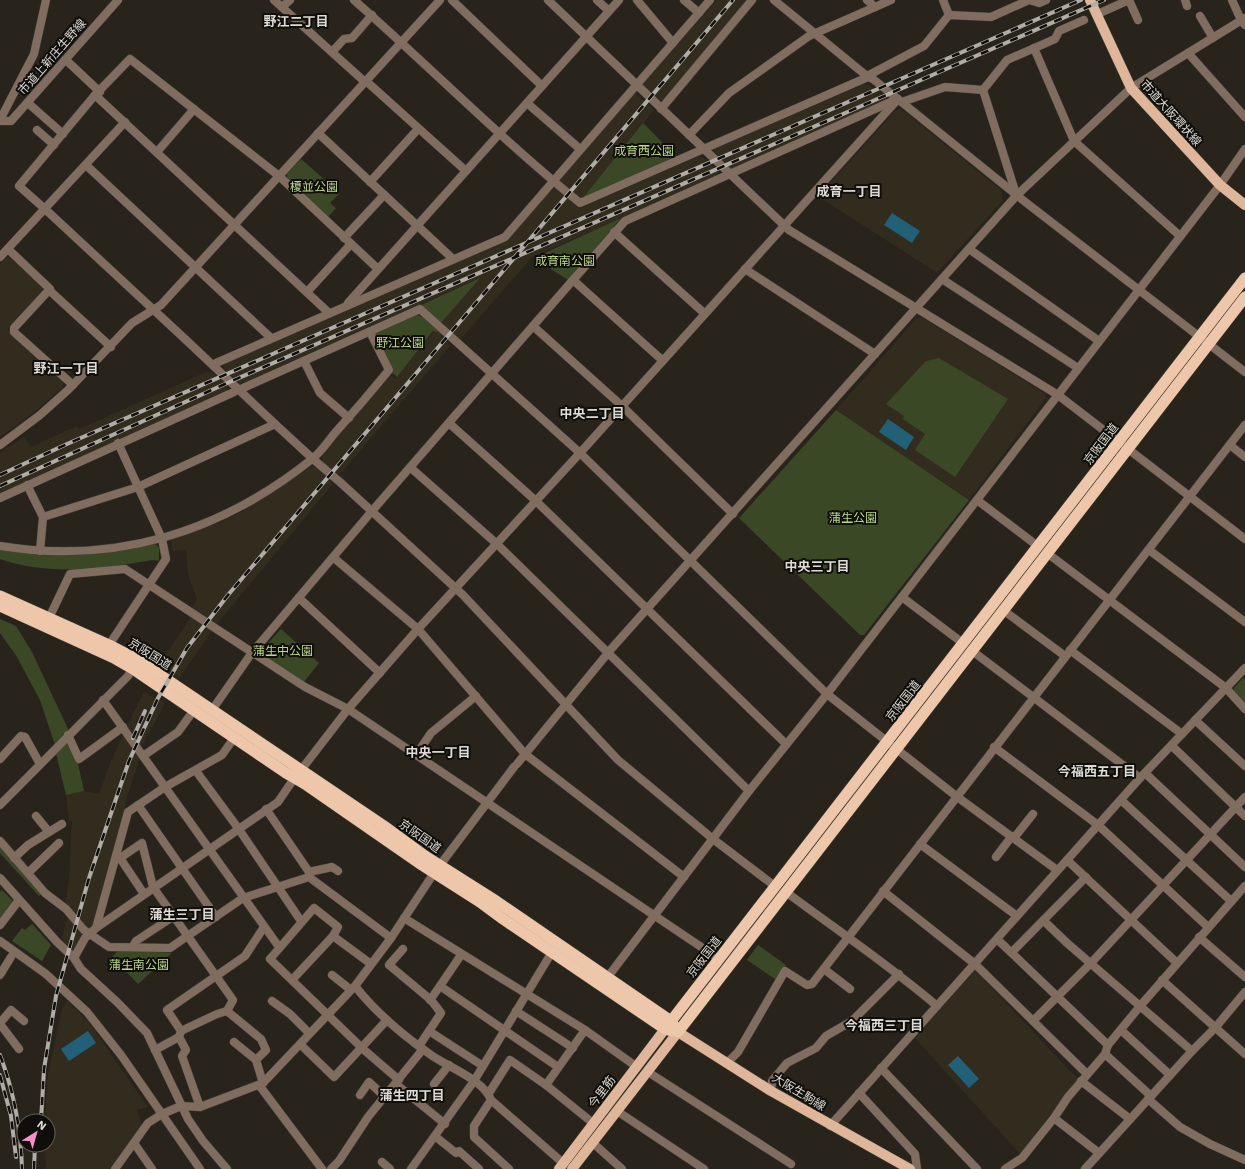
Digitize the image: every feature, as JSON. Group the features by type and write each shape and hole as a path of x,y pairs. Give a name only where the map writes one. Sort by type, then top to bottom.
{"highway":[{"name":"京阪国道","path":"668,1025 776,887 892,745 1043,550 1123,445 1200,337 1245,278"},
{"name":"京阪国道","path":"1123,445 1209,344 1245,297"},
{"name":"京阪国道","path":"968,647 1003,610 1043,550"},
{"name":"京阪国道","path":"0,596 109,644 194,710 234,738 298,774"},
{"name":"京阪国道","path":"0,606 114,658 135,664 212,710 298,774 437,869 480,902 552,952 668,1025"},
{"name":"京阪国道","path":"437,869 452,872 496,901 607,978 678,1032 786,892 892,745"}],"main road":[{"name":"市道大阪環状線","path":"1090,0 1131,88 1220,185 1245,205"},
{"name":"今里筋","path":"561,1166 668,1025"},
{"name":"大阪生駒線","path":"678,1032 771,1091 830,1126 910,1169"},
{"name":"今里筋","path":"572,1169 678,1032"}],"street":[{"path":"0,120 34,54 46,0"},
{"name":"市道上新庄生野線","path":"0,120 11,121 118,0"},
{"path":"274,0 466,171"},
{"path":"282,7 290,0"},
{"path":"354,0 402,42 499,134 580,203 704,150 867,77 924,46 950,15"},
{"path":"0,445 44,411 73,385 132,323 161,305 440,0"},
{"path":"452,0 542,86"},
{"path":"548,0 784,225 1058,395 1245,538"},
{"path":"597,0 609,11"},
{"path":"346,305 619,0"},
{"path":"637,0 673,43"},
{"path":"684,0 699,13"},
{"path":"216,363 346,305 505,237 552,180 710,0"},
{"path":"661,109 752,0"},
{"path":"774,0 867,77 873,79 1017,195 1245,372"},
{"path":"867,0 875,7"},
{"path":"689,135 729,93 809,36 891,0"},
{"path":"943,0 950,15"},
{"path":"950,15 991,17 1029,0 1039,3 1046,0"},
{"path":"1102,12 1129,0 1138,20"},
{"path":"115,1169 148,1123 162,1114 181,1106 200,1107 261,1084 301,1044 309,1033 328,1016 353,988 371,964 437,869 487,802 609,652 1017,195 1131,88 1244,21 1232,0"},
{"path":"332,52 344,39 352,38 372,15"},
{"path":"1200,16 1213,38"},
{"path":"982,90 1007,60 1055,40 1059,31 1084,20"},
{"path":"1034,48 1074,141 1180,236"},
{"path":"1188,53 1245,117"},
{"path":"378,269 278,176 130,58 98,93 19,186 275,424 456,589 566,703 618,760 713,839 776,887"},
{"path":"66,60 125,122 328,313"},
{"path":"212,710 252,654 372,511 450,424 625,221 900,101 945,87 982,90"},
{"path":"982,90 1017,195"},
{"path":"74,958 85,938 93,931 153,887 278,802 348,709 418,629 580,453 784,225 900,101"},
{"path":"528,102 580,149"},
{"path":"28,103 63,134"},
{"path":"157,152 194,109"},
{"path":"0,258 125,122"},
{"path":"370,182 418,129"},
{"path":"37,130 54,145"},
{"path":"318,134 453,259"},
{"path":"607,978 749,791 827,694 1220,185 1245,149"},
{"path":"86,165 194,268 271,338"},
{"path":"344,238 384,195"},
{"path":"614,232 704,313"},
{"path":"307,292 351,244"},
{"path":"8,249 110,347"},
{"path":"969,249 1099,341"},
{"path":"745,269 875,354"},
{"path":"942,278 1078,368"},
{"path":"573,280 662,360"},
{"path":"49,290 14,328 14,332 73,385"},
{"path":"243,388 420,309 580,453 827,694 956,796 1057,870"},
{"path":"533,326 622,406 733,514"},
{"path":"0,546 40,550 81,551 114,548 162,539 208,522 252,501 313,459 389,370 370,332"},
{"path":"304,361 320,393 349,418"},
{"path":"0,498 118,443 234,392"},
{"path":"42,517 138,487 275,424"},
{"path":"450,424 536,501 786,744"},
{"path":"727,1063 738,1052 785,971 807,985 812,984 956,796 1150,550 1245,425"},
{"path":"109,644 166,559 162,539 118,443"},
{"path":"1230,445 1245,457"},
{"path":"411,468 497,544 609,652 749,791"},
{"path":"27,485 42,517 40,550"},
{"path":"977,500 1226,688 1245,709"},
{"path":"1150,550 1245,622"},
{"path":"334,558 418,629 525,754 684,877"},
{"path":"49,618 70,574 125,569 304,687 348,709 487,802 654,917 719,959"},
{"path":"902,597 1033,699 1143,776 1245,867"},
{"path":"299,598 380,673"},
{"path":"1003,610 1068,653 1182,734"},
{"path":"0,804 128,676 135,664"},
{"path":"830,1126 1057,870 1245,668"},
{"path":"416,755 431,733 476,696"},
{"path":"103,700 208,850 279,947"},
{"path":"143,756 178,732 194,710"},
{"path":"1196,720 1245,766"},
{"path":"68,735 79,759 123,727"},
{"path":"0,759 21,736 25,737 40,764"},
{"path":"93,931 118,857 128,812 165,787 196,771 222,755 234,738"},
{"path":"1172,746 1245,816"},
{"path":"994,748 1098,825 1208,927"},
{"path":"196,771 238,828 301,921"},
{"path":"1033,1021 1091,963 1245,797"},
{"path":"1121,800 1231,901"},
{"path":"138,805 216,917"},
{"path":"266,809 309,875 390,938"},
{"path":"996,857 1033,814"},
{"path":"36,816 49,832"},
{"path":"14,858 28,846 62,824"},
{"path":"0,841 45,893 66,909 84,930 93,931 109,947 133,946 170,948 243,898 278,887 332,866 338,871"},
{"path":"28,872 59,843"},
{"path":"118,857 142,843 153,887 233,1000 227,1011 216,1014 155,1050"},
{"path":"920,844 1017,916"},
{"path":"118,857 144,894"},
{"path":"1067,860 1177,963"},
{"path":"1012,952 1086,877"},
{"path":"0,878 74,958 81,969 117,1002 147,1033 181,1106 203,1141 227,1169"},
{"path":"1005,1169 1022,1158 1054,1118 1068,1097 1105,1054 1108,1045 1120,1030 1245,886"},
{"path":"883,891 975,964 1033,1021 1084,1078 1130,1119"},
{"path":"786,892 847,938 899,974 938,1006"},
{"path":"0,925 19,900"},
{"path":"292,980 333,936 338,927 314,908 301,921 270,959 328,1016 445,1124"},
{"path":"133,946 136,941 174,916"},
{"path":"404,918 461,955 585,1030 637,1067"},
{"path":"1044,921 1192,1051"},
{"path":"200,1107 182,1056 186,1050 180,1034 167,1010 245,956 264,927"},
{"path":"333,936 371,964"},
{"path":"1200,937 1245,977"},
{"path":"997,939 1108,1045"},
{"path":"0,942 46,974 87,1012 110,1039 200,1169"},
{"path":"330,1169 339,1161 384,1097 398,1082 421,1048 441,1013 430,1000 389,965 403,950"},
{"path":"411,1169 445,1124 474,1081 552,952"},
{"path":"430,1000 461,955"},
{"path":"0,975 11,957"},
{"path":"824,969 850,989"},
{"path":"771,1091 772,1081 787,1063 816,1048 826,1036 852,1021 899,974"},
{"path":"332,975 353,988 387,1020 421,1048 474,1081 561,1166"},
{"path":"1162,980 1245,1054"},
{"path":"440,986 558,1067"},
{"path":"1090,1168 1099,1153 1192,1051 1215,1028 1245,992"},
{"path":"272,1001 290,1014 309,1033"},
{"path":"19,1049 0,1024 11,1010 24,1021"},
{"path":"227,1011 261,1039 266,1050 256,1060"},
{"path":"516,1011 573,1048"},
{"path":"301,1044 334,1076 387,1020"},
{"path":"546,1085 585,1030"},
{"path":"1120,1030 1170,1075"},
{"path":"430,1031 483,1066"},
{"path":"234,1042 256,1060 261,1084 322,1169"},
{"path":"1105,1054 1180,1126 1210,1144 1245,1160"},
{"path":"509,1169 474,1137 474,1126 510,1060 546,1085 594,1124"},
{"path":"434,1084 449,1065"},
{"path":"881,1068 977,1169"},
{"path":"648,1072 791,1164"},
{"path":"360,1095 369,1082 384,1097"},
{"path":"859,1093 915,1154 917,1169"},
{"path":"617,1111 704,1169"},
{"path":"1054,1118 1099,1153"},
{"path":"436,1136 456,1153 459,1151 479,1169"},
{"path":"593,1142 622,1169"},
{"path":"134,1143 152,1169"},
{"path":"382,1162 390,1169"}],"shaded area":[{"path":"717,0 746,0 664,99 659,100 642,85"},
{"path":"863,84 869,85 886,98 885,101 734,169 729,168 713,152 715,149"},
{"path":"635,93 654,110 582,199 561,183 561,178"},
{"path":"901,109 1001,190 1003,200 937,273 818,196 896,110"},
{"path":"697,157 702,157 718,172 718,176 532,257 460,340 441,323 479,278 245,382 239,383 224,368 224,364 507,241 551,189 556,189 580,208"},
{"path":"6,257 10,257 43,288 43,292 8,328 8,331 63,382 63,387 27,418 0,437 0,264"},
{"path":"921,317 1046,394 1046,398 969,500 836,410 917,318"},
{"path":"434,331 440,332 450,346 342,472 337,473 330,481 332,485 216,625 191,608 197,600 188,574 186,550 172,551 171,539 221,522 241,512 283,485 308,465 313,468 323,460 322,455 390,375 395,379"},
{"path":"206,372 212,372 227,386 227,391 0,494 0,452 24,437 31,447 77,426 79,429"},
{"path":"191,617 212,631 179,678 159,664"},
{"path":"144,692 165,703 142,746 126,727"},
{"path":"124,733 140,757 125,804 125,809 92,928 85,928 83,936 75,949 72,950 62,939 69,910 65,905 69,881 72,821 69,822 66,795 84,791 99,794 111,761"},
{"path":"975,970 1078,1079 1020,1154 915,1038"},
{"path":"67,1001 90,1024 148,1107 137,1110 142,1124 109,1169 46,1169 45,1153 56,1153 56,1113 46,1113 48,1074 62,1008"}],"green space":[{"name":"成育西公園","path":"643,123 666,146 670,160 582,199"},
{"name":"榎並公園","path":"301,159 340,193 330,203 336,208 328,217 287,179 287,174"},
{"name":"成育南公園","path":"621,218 568,280 534,258"},
{"path":"480,278 441,323 421,305"},
{"name":"野江公園","path":"417,315 423,317 440,332 433,331 397,377 391,372 376,333"},
{"path":"939,358 1008,399 955,477 915,450 925,434 903,419 904,416 886,404 926,361"},
{"name":"蒲生公園","path":"836,410 969,500 864,635 860,635 739,518"},
{"path":"155,544 159,548 159,561 152,560 95,568 37,568 0,559 0,548 115,550"},
{"path":"0,619 16,626 32,652 69,731 55,745 40,700 17,657 0,633"},
{"name":"蒲生中公園","path":"281,629 319,663 303,683 259,653"},
{"path":"1243,678 1245,680 1245,704 1234,691 1234,688"},
{"path":"68,742 78,764 84,791 66,795 56,753"},
{"path":"0,846 43,893 39,896 0,853"},
{"path":"2,890 15,903 0,921 0,892"},
{"path":"32,924 51,945 42,961 12,941 22,928 25,930"},
{"path":"758,945 786,965 778,981 747,960"},
{"name":"蒲生南公園","path":"132,950 171,954 138,984 112,957 118,951"}],"water":[{"path":"892,213 920,231 912,243 884,225"},
{"path":"888,419 914,437 906,450 879,432"},
{"path":"88,1031 96,1043 69,1061 61,1049"},
{"path":"958,1056 979,1079 969,1088 948,1065"}],"railway":[{"path":"41,1113 44,1069 56,996 89,878 129,761 158,698 187,648 228,595 733,0"},
{"path":"0,475 67,444 1081,0"},
{"path":"0,486 225,384 1104,0"},
{"path":"133,738 145,711"},
{"path":"0,1055 16,1111 22,1169"},
{"path":"0,1075 11,1116 16,1157"},
{"path":"34,1169 35,1153"}],"district":[{"name":"野江二丁目","path":"296,21"},
{"name":"成育一丁目","path":"849,191"},
{"name":"野江一丁目","path":"66,368"},
{"name":"中央二丁目","path":"592,413"},
{"name":"中央三丁目","path":"817,566"},
{"name":"中央一丁目","path":"438,752"},
{"name":"今福西五丁目","path":"1097,771"},
{"name":"蒲生三丁目","path":"182,914"},
{"name":"今福西三丁目","path":"884,1025"},
{"name":"蒲生四丁目","path":"412,1095"}]}
